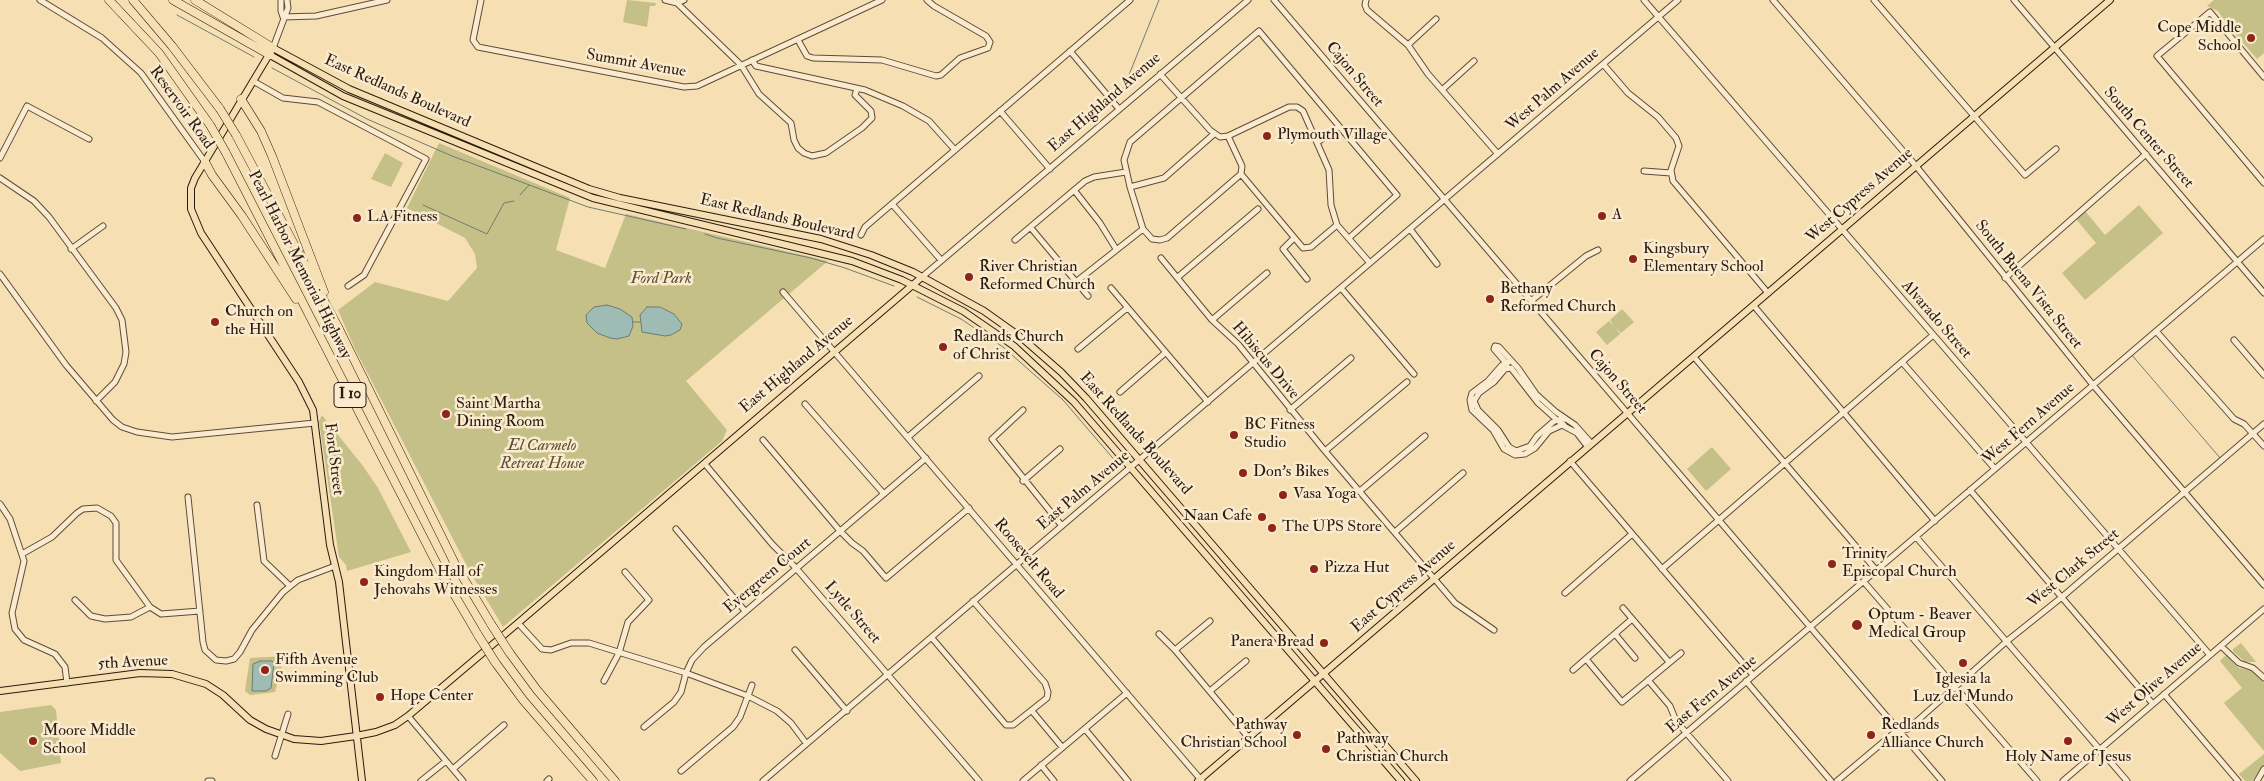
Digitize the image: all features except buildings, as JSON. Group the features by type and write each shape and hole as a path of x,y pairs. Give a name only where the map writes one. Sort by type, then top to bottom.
{"highway":[{"path":"173,0 272,51"},
{"path":"195,0 272,51"},
{"name":"Pearl Harbor Memorial Highway","path":"135,2 172,46 220,109 236,135 338,327 455,564 491,624 537,690 615,781"},
{"name":"Pearl Harbor Memorial Highway","path":"112,3 159,53 210,125 441,572 478,635 523,700 592,781"},
{"path":"241,100 260,131 272,156 338,327"},
{"path":"205,162 320,336"}],"main road":[{"name":"West Cypress Avenue","path":"1628,413 2110,0"},
{"name":"Ford Street","path":"272,51 241,100 191,188 190,209 194,221 300,382 313,410 362,781"},
{"name":"East Redlands Boulevard","path":"272,51 349,89 588,188 620,198 821,239 872,255 922,277 984,311 1022,338 1074,385 1141,460 1416,781"},
{"name":"East Redlands Boulevard","path":"272,51 343,96 593,198 623,207 852,260 912,284 963,311 1014,346 1074,402 1401,781"},
{"name":"East Highland Avenue","path":"356,736 385,729 408,716 922,277"},
{"name":"East Cypress Avenue","path":"1200,780 1589,444 1628,413"},
{"name":"5th Avenue","path":"0,691 140,673 172,674 188,677 206,684 223,695 250,720 281,735 306,741 356,736"}],"street":[{"name":"Reservoir Road","path":"40,0 102,38 142,73 205,162"},
{"name":"Ford Street","path":"281,0 283,17"},
{"name":"Ford Street","path":"272,51 283,17 288,8 287,0"},
{"path":"283,17 316,16 387,0"},
{"name":"Summit Avenue","path":"480,0 473,40 478,47 684,87 697,86 882,0"},
{"path":"664,0 677,3 741,65 759,94 791,123 798,148 812,156 826,153 862,128 872,118 871,111 855,96 858,88"},
{"path":"677,3 684,0"},
{"path":"798,40 805,53 812,58 882,60 936,76 941,75 960,58 988,48 990,42 986,36 927,0"},
{"path":"861,235 866,227 892,204 1130,0"},
{"name":"East Highland Avenue","path":"922,277 1248,0"},
{"name":"Cajon Street","path":"1274,0 1942,781"},
{"name":"Alvarado Street","path":"1644,0 1932,336 2210,655"},
{"name":"West Palm Avenue","path":"1444,200 1678,0"},
{"name":"South Buena Vista Street","path":"1773,0 1916,166 2093,385 2264,585"},
{"path":"1874,0 2025,175 2056,149"},
{"name":"South Center Street","path":"2014,0 2264,292"},
{"path":"1365,2 1367,10 1408,45 1420,64 1498,154"},
{"path":"2264,77 2210,12 2157,56 2264,183"},
{"path":"1408,45 1436,19"},
{"path":"1228,136 1242,166 1240,174 1167,238 1152,238 1143,229 1126,172 1125,155 1130,142 1259,31 1397,195 1349,238"},
{"path":"1070,51 1120,108"},
{"path":"752,60 756,66 858,88 903,106 929,121 954,150"},
{"path":"1442,89 1474,61"},
{"path":"1603,64 1628,93 1658,117 1676,138 1679,146 1671,173 1674,183 1768,293"},
{"path":"1160,74 1214,134 1220,137 1228,136 1241,128 1293,107 1304,112 1329,170 1331,205 1337,225 1370,263"},
{"path":"253,81 283,98 318,102 426,158 364,275 348,286"},
{"path":"0,158 27,106 88,139"},
{"path":"1000,112 1050,169"},
{"path":"1318,142 1339,126"},
{"path":"1130,187 1164,178 1214,134"},
{"path":"2005,278 2146,154"},
{"path":"1644,171 1671,173"},
{"path":"1015,240 1091,178 1126,172"},
{"path":"1240,174 1303,248 1308,248 1337,225"},
{"path":"0,178 34,201 49,217 116,308 122,320 126,352 122,373 107,392 96,401"},
{"path":"1074,190 1100,223 1116,249"},
{"name":"East Palm Avenue","path":"763,781 1444,200"},
{"path":"892,204 942,260"},
{"path":"1178,277 1258,210"},
{"path":"71,249 103,226"},
{"path":"1032,228 1088,296"},
{"path":"1077,281 1143,229"},
{"path":"1410,229 1437,264"},
{"path":"1294,238 1283,249 1307,279"},
{"name":"West Fern Avenue","path":"1809,627 1917,538 1970,490 2264,239"},
{"path":"1531,301 1586,256 1598,250"},
{"name":"Hibiscus Drive","path":"1161,258 1212,320 1254,363 1290,410 1461,609 1494,630"},
{"path":"1212,320 1267,273"},
{"path":"0,274 66,365 96,401 122,427 154,436 172,437 315,423"},
{"path":"1111,288 1208,402"},
{"path":"1341,288 1414,374"},
{"name":"Roosevelt Road","path":"783,292 1200,780"},
{"path":"1754,306 1935,521"},
{"path":"1078,349 1127,308"},
{"path":"2156,331 2234,420 2244,424 2264,446"},
{"path":"1662,569 1783,462 1844,413 1932,336"},
{"path":"2234,340 2264,376"},
{"path":"1496,346 1511,361 1536,394 1584,433 1589,444 1577,433 1557,420 1530,394 1494,349 1496,346"},
{"path":"1120,392 1165,353"},
{"path":"1694,356 1877,571"},
{"path":"1290,410 1351,358"},
{"path":"1511,361 1505,362 1488,381 1472,393 1470,400 1472,410 1493,430 1504,449 1515,455 1525,454 1535,448 1548,431 1557,426 1564,425"},
{"path":"1902,362 1995,469"},
{"path":"1511,368 1506,369 1494,382 1478,393 1474,401 1478,410 1498,430 1508,447 1519,451 1525,449 1544,429 1557,420 1566,419"},
{"path":"908,437 979,376"},
{"path":"1325,451 1407,382"},
{"path":"805,404 884,494"},
{"path":"1023,410 992,439 1023,480 1062,526"},
{"name":"West Clark Street","path":"1838,781 1894,733 1908,729 2007,641 2062,597 2264,424"},
{"path":"1360,491 1425,436"},
{"path":"763,440 840,531 863,551 886,578 969,508"},
{"path":"1023,480 1060,449"},
{"name":"Evergreen Court","path":"644,727 674,702 681,692 692,660 704,647 926,458"},
{"path":"1570,461 1753,675"},
{"name":"Lytle Street","path":"705,464 772,544 796,568 979,781"},
{"path":"1395,532 1463,473"},
{"path":"1970,490 2153,704"},
{"path":"188,497 205,650 216,660 226,662 234,659 252,630 290,586 308,575 335,566"},
{"path":"0,504 10,518 24,566 12,613 15,629 24,640 55,654 65,667 67,682"},
{"path":"257,505 264,561 290,586"},
{"path":"22,554 52,537 83,509 97,508 111,516 116,524 116,560 150,607 161,614 200,611"},
{"path":"676,529 745,612"},
{"path":"1565,593 1632,534"},
{"path":"1917,538 2127,781"},
{"path":"604,680 619,653 628,622 649,600 625,572"},
{"path":"1864,582 2037,781"},
{"path":"75,600 91,616 105,620 131,617 150,607"},
{"path":"932,638 1006,725 1012,725 1032,711 1046,698 1047,687 973,601"},
{"path":"1623,608 1669,662"},
{"name":"West Olive Avenue","path":"2062,781 2264,608"},
{"path":"1574,670 1632,619"},
{"path":"1175,650 1210,621"},
{"path":"518,623 542,649 551,650 570,644 589,642 686,673 748,696 777,711 791,723 806,743"},
{"name":"East Fern Avenue","path":"1630,781 1809,627"},
{"path":"1159,634 1175,650 1248,737"},
{"path":"1615,634 1634,658"},
{"path":"2221,646 2239,664 2253,668 2264,678"},
{"path":"795,650 846,711"},
{"path":"1586,659 1622,702 1681,653"},
{"path":"1210,692 1246,662"},
{"path":"1648,680 1670,706 1674,718 1728,781"},
{"path":"1746,681 1831,781"},
{"path":"681,771 732,727 740,717 752,685"},
{"path":"1023,781 1127,693"},
{"path":"2164,694 2238,781"},
{"path":"1032,711 1062,747"},
{"path":"275,756 288,714"},
{"path":"408,716 462,781"},
{"path":"453,769 504,725"},
{"path":"1085,729 1128,781"},
{"path":"421,781 446,761"},
{"path":"1041,765 1054,781"},
{"path":"2257,781 2264,769"}],"green space":[{"path":"627,0 656,3 655,6 650,6 647,27 623,22"},
{"name":"Cope Middle School","path":"2214,0 2264,0 2264,53 2257,59 2218,11 2207,6"},
{"path":"439,143 570,198 556,250 605,268 626,214 828,261 686,381 727,430 722,441 503,627 470,572 355,349 338,310 375,282 448,301 477,268 475,254 465,238 407,208"},
{"path":"385,153 403,163 391,187 371,179"},
{"path":"2139,205 2163,233 2085,300 2062,273 2096,243 2076,219 2085,211 2105,235"},
{"path":"1622,309 1634,322 1621,333 1615,327 1620,334 1607,345 1596,332 1609,321 1614,326 1610,320"},
{"path":"322,415 378,488 411,552 347,571 346,565 339,557 319,421"},
{"path":"1712,447 1731,469 1706,491 1687,469"},
{"path":"2241,643 2256,662 2245,662 2233,651"},
{"path":"2226,655 2239,668 2253,671 2264,683 2264,751 2224,703 2242,688 2220,661"},
{"name":"Fifth Avenue Swimming Club","path":"285,656 275,692 250,695 245,691 250,658"},
{"name":"Moore Middle School","path":"51,705 56,710 61,763 20,771 0,753 0,712"},
{"path":"2264,754 2264,764 2252,781 2245,781 2239,774"}],"water":[{"path":"607,305 620,309 632,317 633,326 629,336 617,339 610,338 597,333 587,323 586,315 594,307"},
{"path":"647,307 660,307 674,314 682,324 680,330 665,336 642,332 640,315"},
{"path":"260,661 272,661 274,663 271,688 266,691 252,691 253,664"}],"waterway":[{"path":"1123,90 1159,0"},
{"path":"177,15 254,57"},
{"path":"272,68 367,119 452,156 588,207 686,229"},
{"path":"520,195 529,185"},
{"path":"423,205 487,234 504,203 514,201"},
{"path":"705,234 811,258 894,286"},
{"path":"917,297 961,319 1003,347 1063,400 1117,463"},
{"path":"633,322 640,322"},
{"path":"2131,354 2221,459"}],"place":[{"name":"Cope Middle School","path":"2251,38"},
{"name":"Plymouth Village","path":"1267,136"},
{"name":"A","path":"1602,216"},
{"name":"LA Fitness","path":"357,218"},
{"name":"Kingsbury Elementary School","path":"1633,259"},
{"name":"River Christian Reformed Church","path":"969,277"},
{"name":"Bethany Reformed Church","path":"1490,299"},
{"name":"Church on the Hill","path":"215,322"},
{"name":"Redlands Church of Christ","path":"943,347"},
{"name":"Saint Martha Dining Room","path":"446,414"},
{"name":"BC Fitness Studio","path":"1234,435"},
{"name":"Don's Bikes","path":"1243,473"},
{"name":"Vasa Yoga","path":"1283,495"},
{"name":"Naan Cafe","path":"1262,517"},
{"name":"The UPS Store","path":"1272,528"},
{"name":"Trinity Episcopal Church","path":"1832,564"},
{"name":"Pizza Hut","path":"1314,569"},
{"name":"Kingdom Hall of Jehovahs Witnesses","path":"364,582"},
{"name":"Optum - Beaver Medical Group","path":"1857,625"},
{"name":"Panera Bread","path":"1324,643"},
{"name":"Iglesia la Luz del Mundo","path":"1963,663"},
{"name":"Fifth Avenue Swimming Club","path":"265,670"},
{"name":"Hope Center","path":"380,697"},
{"name":"Pathway Christian School","path":"1297,735"},
{"name":"Redlands Alliance Church","path":"1871,735"},
{"name":"Moore Middle School","path":"33,741"},
{"name":"Holy Name of Jesus","path":"2068,741"},
{"name":"Pathway Christian Church","path":"1326,749"}],"park label":[{"name":"Ford Park","path":"661,280"},
{"name":"El Carmelo Retreat House","path":"542,456"}]}
